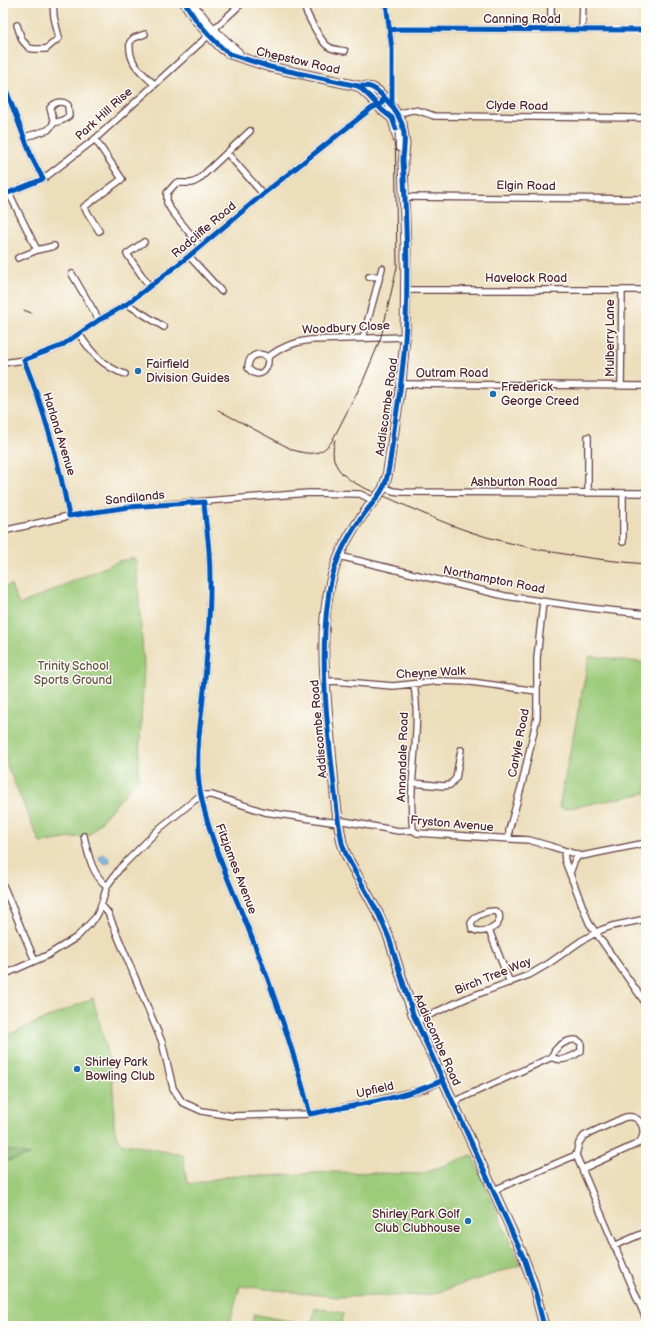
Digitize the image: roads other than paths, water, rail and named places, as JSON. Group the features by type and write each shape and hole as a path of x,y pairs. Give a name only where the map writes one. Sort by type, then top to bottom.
{"highway":[{"name":"Chepstow Road","path":"185,3 196,20 211,33"},
{"name":"Chepstow Road","path":"192,3 222,48 230,54 270,67 358,86 370,86 384,97"},
{"path":"358,86 377,105"},
{"name":"Addiscombe Road","path":"384,97 402,124 404,133 405,145 403,158 406,290 405,337 401,384 387,477 383,488 351,532 339,556 331,580 328,598 325,630 325,682 338,822 344,850 378,912 389,938 407,998 416,1021 494,1190 530,1273 544,1326"},
{"name":"Addiscombe Road","path":"377,105 394,113"}],"street":[{"path":"17,25 22,40 29,48 46,49 59,38 54,17 54,3"},
{"name":"Park Hill Rise","path":"3,195 42,179 95,139 242,3"},
{"path":"303,3 309,18 326,45 345,51"},
{"name":"Addiscombe Road","path":"386,3 392,55 394,113"},
{"path":"551,3 551,29"},
{"path":"582,29 583,3"},
{"name":"Canning Road","path":"390,30 396,30 398,28 646,30"},
{"path":"145,34 134,38 130,42 130,52 132,62 135,67 154,84"},
{"path":"3,82 32,158 42,179"},
{"name":"Radcliffe Road","path":"3,363 24,360 61,346 98,320 127,304 189,256 263,194 372,108 382,103 384,97"},
{"name":"Clyde Road","path":"394,113 414,109 434,116 646,118"},
{"path":"25,137 48,130 54,123"},
{"path":"200,246 166,203 167,192 176,184 192,183 198,180 250,131"},
{"path":"95,139 122,179 84,207 99,231"},
{"path":"227,153 263,194"},
{"path":"9,193 37,250"},
{"name":"Elgin Road","path":"405,197 646,199"},
{"path":"144,242 127,254 149,286"},
{"path":"18,258 37,250 54,246"},
{"path":"189,256 221,292"},
{"path":"364,338 382,268"},
{"path":"72,274 98,320"},
{"path":"368,277 380,276"},
{"name":"Havelock Road","path":"406,290 646,290"},
{"name":"Mulberry Lane","path":"621,386 622,290"},
{"path":"127,304 164,327"},
{"path":"79,334 92,353 113,370 125,374"},
{"name":"Woodbury Close","path":"268,357 282,348 298,342 310,340 405,337"},
{"name":"Harland Avenue","path":"24,360 47,426 62,478 69,516"},
{"name":"Outram Road","path":"401,384 646,386"},
{"path":"588,437 588,493"},
{"name":"Ashburton Road","path":"383,488 401,492 646,493"},
{"name":"Sandilands","path":"3,531 69,516 129,507 309,493 360,494 375,499"},
{"path":"623,493 623,542"},
{"name":"Fitzjames Avenue","path":"204,502 210,553 209,613 204,690 197,752 201,795 215,848 251,934 282,1018 310,1114"},
{"name":"Northampton Road","path":"339,556 493,594 543,602 646,614"},
{"name":"Carlyle Road","path":"509,839 509,830 522,784 536,723 537,658 543,602"},
{"name":"Cheyne Walk","path":"325,682 334,681 393,686 414,685 439,681 472,682 537,691"},
{"name":"Annandale Road","path":"413,830 413,783 416,730 414,685"},
{"path":"413,783 444,786 450,785 456,778 461,750"},
{"path":"3,975 35,961 77,937 92,923 99,912 107,886 123,865 160,828 189,803 201,795"},
{"name":"Fryston Avenue","path":"201,795 212,795 265,812 395,830 413,830 417,833 535,841 578,856"},
{"path":"84,836 93,868 101,882 107,886"},
{"path":"570,874 574,862 578,856 589,856 646,843"},
{"path":"564,851 565,862 585,916 595,933 646,1004"},
{"path":"3,885 35,961"},
{"name":"Upfield","path":"101,905 108,913 162,1042 172,1088 182,1102 202,1111 232,1116 310,1114 427,1088 443,1080"},
{"path":"495,911 499,914 500,920 489,930 474,930 471,927 471,923 478,916 495,911"},
{"name":"Birch Tree Way","path":"416,1021 467,998 510,983 543,967 595,933 612,926 646,919"},
{"path":"489,930 510,983"},
{"path":"454,1102 552,1057 554,1050 567,1042 578,1040 581,1043 581,1051 574,1055 562,1060 555,1060 552,1057"},
{"path":"582,1169 639,1143 644,1135 643,1125 640,1121 634,1117 623,1118 584,1136 579,1143 576,1155 646,1319"},
{"path":"494,1190 576,1155"},
{"path":"614,1246 646,1232"}],"water":[{"path":"103,854 109,858 110,862 106,864 100,860 99,856"}],"tram line":[{"path":"218,410 293,450 305,453 319,452 328,446 332,441 363,381 376,350 381,337 397,267 394,48 388,3"},
{"path":"24,310 31,313"},
{"path":"335,440 333,453 335,464 341,473 350,480 371,491 446,523 474,533 537,549 591,558 646,564"}],"place":[{"name":"Fairfield Division Guides","path":"138,371"},
{"name":"Frederick George Creed","path":"493,394"},
{"name":"Shirley Park Bowling Club","path":"77,1069"},
{"name":"Shirley Park Golf Club Clubhouse","path":"468,1221"}],"park label":[{"name":"Trinity School Sports Ground","path":"73,673"}]}
